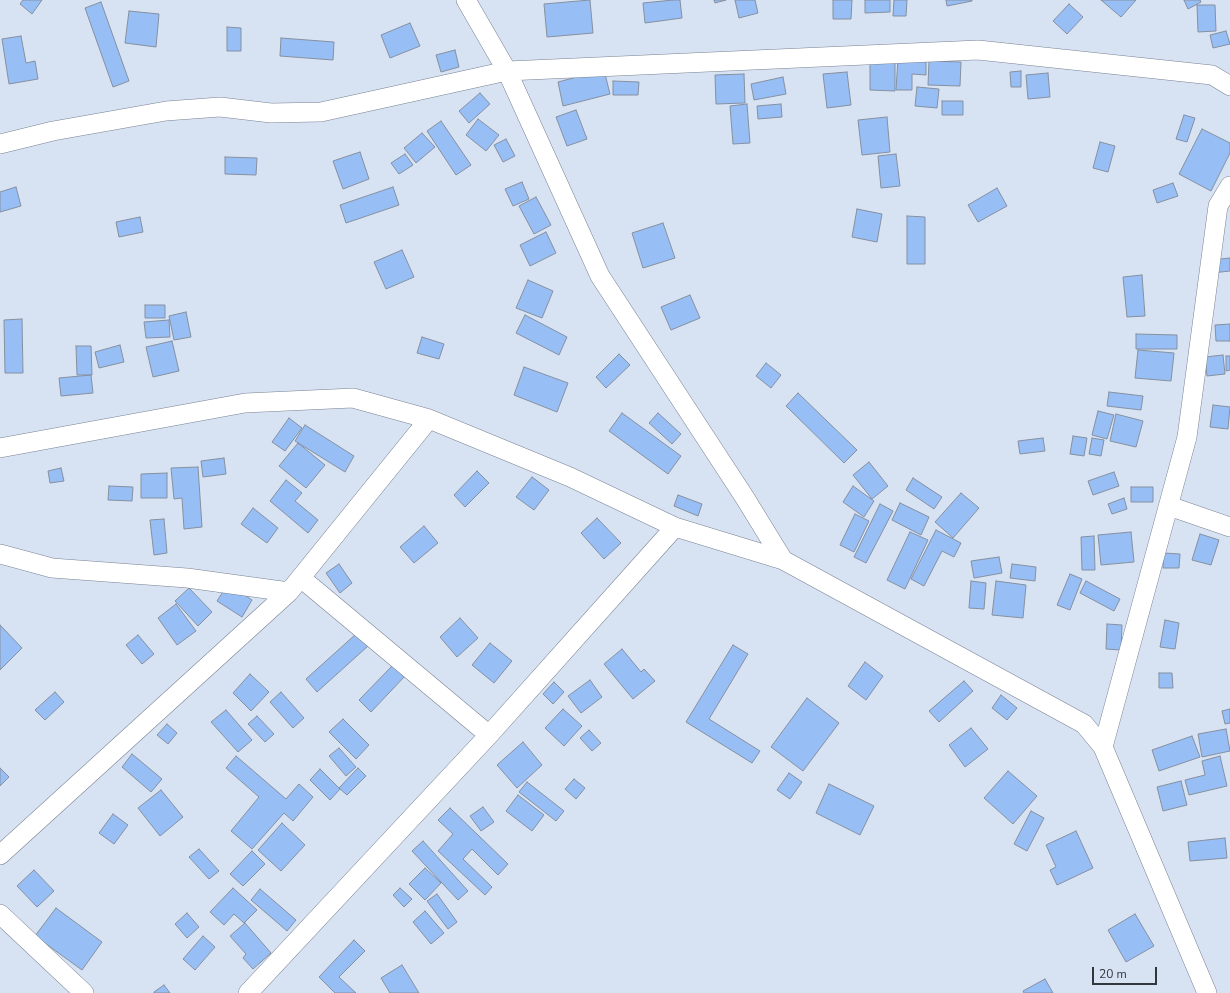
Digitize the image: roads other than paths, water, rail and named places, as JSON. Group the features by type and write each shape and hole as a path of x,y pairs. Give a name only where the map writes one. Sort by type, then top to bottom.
{"street":[{"path":"466,0 507,71 600,276 745,498 783,560"},
{"path":"0,144 53,131 166,111 220,107 271,113 321,112 507,71 978,50 1212,75 1230,86"},
{"path":"1103,747 1187,437 1218,206 1230,186"},
{"path":"0,448 245,402 353,398 429,419 570,477 675,527 783,560 1084,724 1103,747 1207,993"},
{"path":"0,855 295,585 429,419"},
{"path":"1169,506 1230,527"},
{"path":"248,993 489,735 675,527"},
{"path":"0,554 52,568 295,585 489,735"},
{"path":"0,914 84,993"}]}
